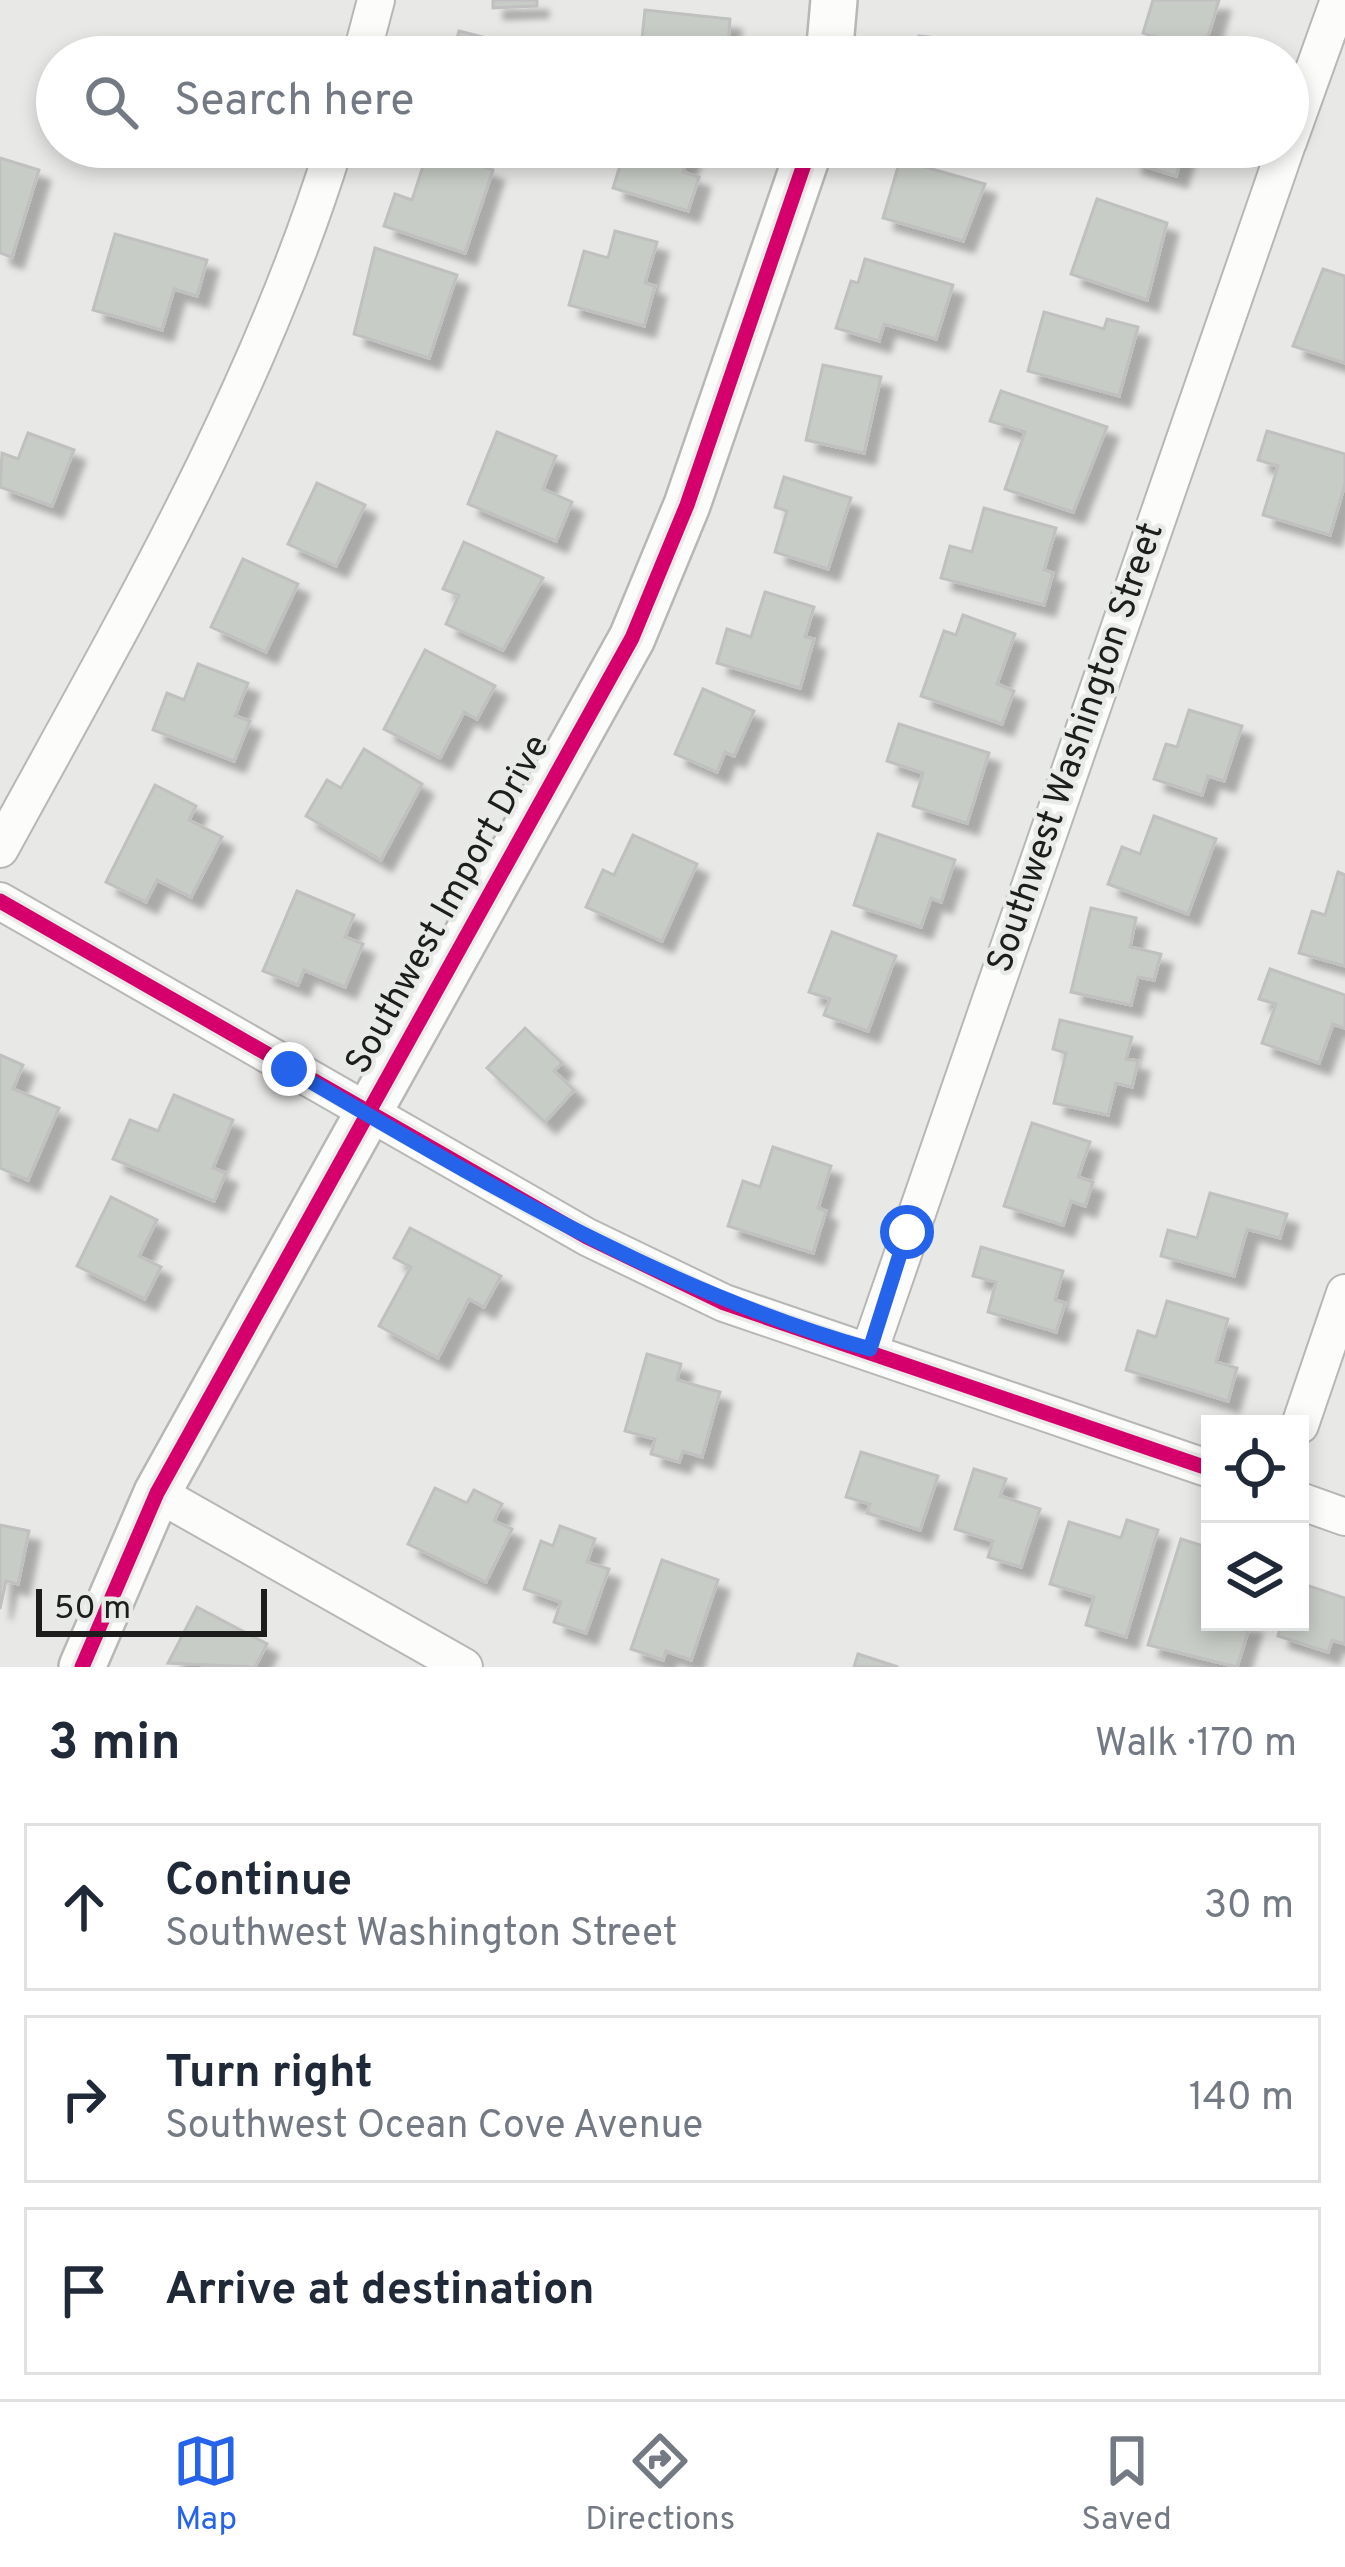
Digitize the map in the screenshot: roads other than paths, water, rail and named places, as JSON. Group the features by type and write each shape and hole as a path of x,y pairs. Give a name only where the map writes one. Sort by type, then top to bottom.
{"street":[{"path":"367,36 376,0"},
{"path":"831,36 834,0"},
{"name":"Southwest Washington Street","path":"1309,83 1339,0"},
{"path":"0,849 202,479 262,351 327,168"},
{"name":"Southwest Import Drive","path":"82,1667 157,1493 632,638 687,505 803,168"},
{"name":"Southwest Washington Street","path":"870,1349 1279,168"},
{"path":"0,901 586,1237 724,1303 870,1349 1201,1466"},
{"path":"1304,1415 1345,1293"},
{"path":"157,1493 464,1667"},
{"path":"1309,1504 1345,1517"}]}
